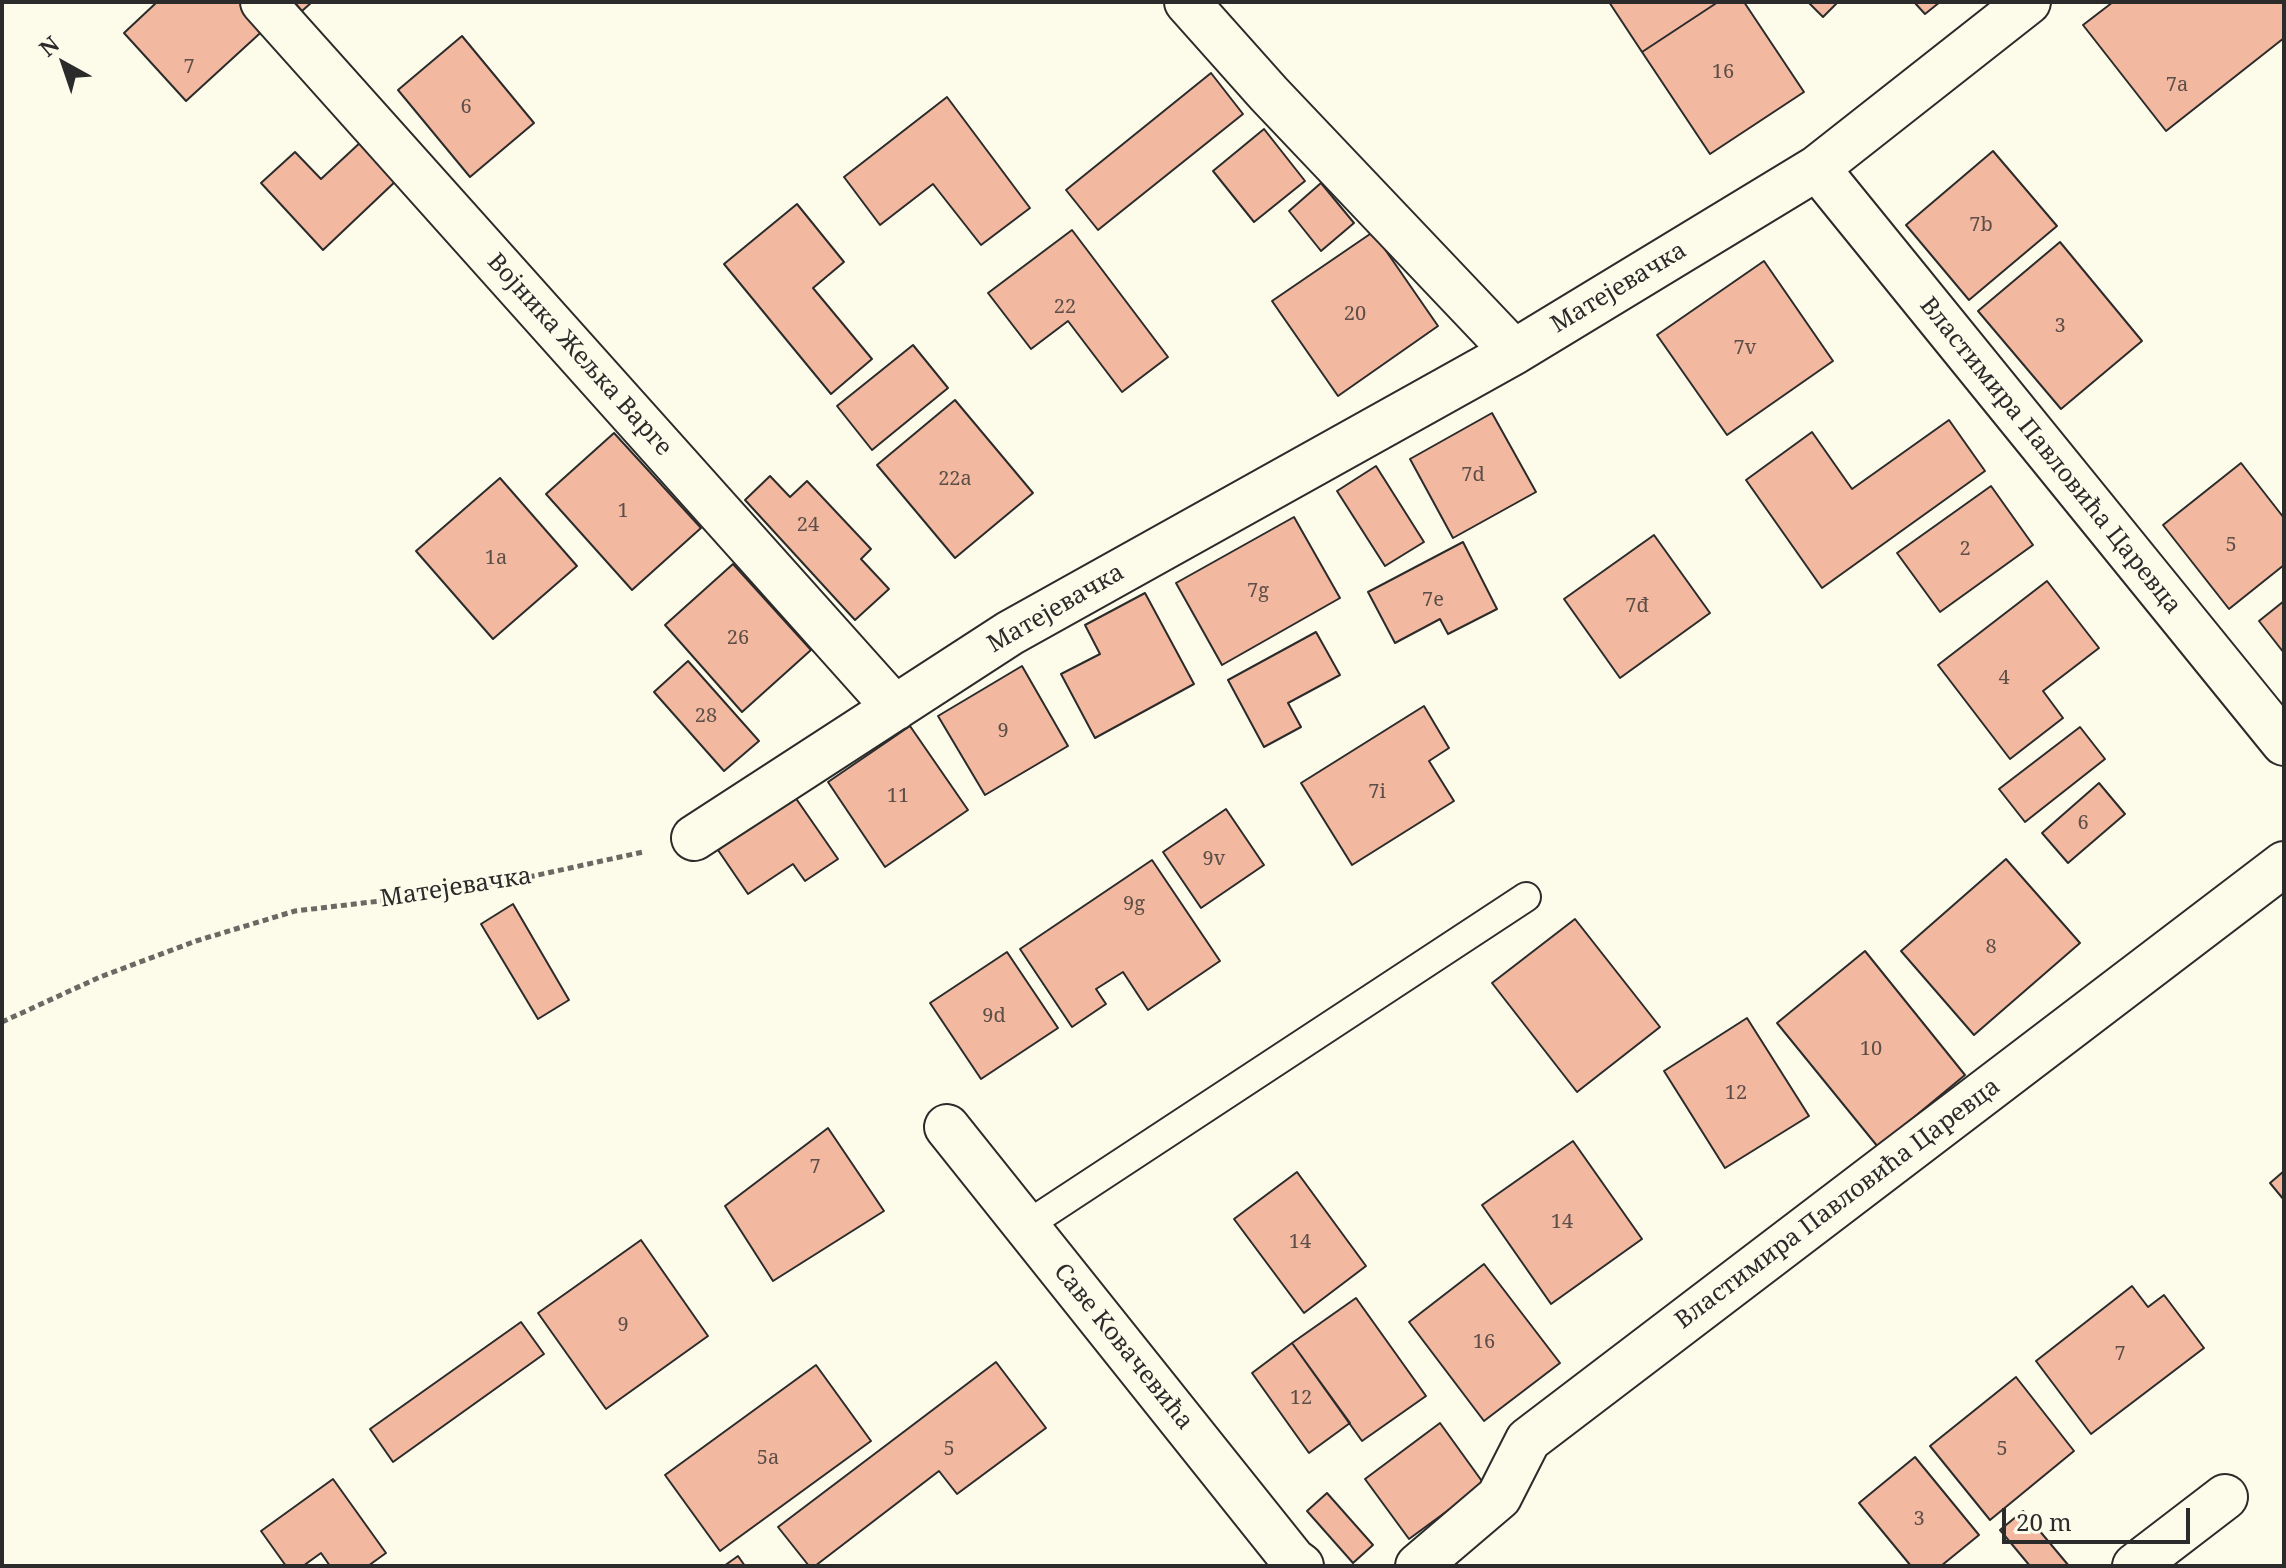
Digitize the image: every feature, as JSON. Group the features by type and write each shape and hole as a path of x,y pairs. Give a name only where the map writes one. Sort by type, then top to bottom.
{"street":[{"name":"Војника Жељка Варге","path":"263,2 895,708"},
{"path":"1187,2 1269,94 1514,352"},
{"name":"Матејевачка","path":"694,838 1010,633 1514,352 1817,168 2028,2"},
{"name":"Властимира Павловића Царевца","path":"1817,168 2284,743"},
{"name":"Властимира Павловића Царевца","path":"1418,1566 1499,1497 1528,1440 2284,864"},
{"name":"Саве Ковачевића","path":"947,1127 1293,1560 1301,1566"},
{"path":"2135,1566 2225,1497"}],"lane":[{"path":"1027,1225 1526,897"}],"path":[{"name":"Матејевачка","path":"2,1022 114,972 196,941 295,911 406,898 515,880 694,838"}],"building":[{"path":"157,2 248,2 269,25 186,101 124,33"},
{"path":"294,2 312,2 302,11"},
{"path":"1609,2 1718,2 1642,52"},
{"path":"1718,2 1744,2 1804,92 1710,154 1642,52"},
{"path":"1808,2 1838,2 1823,17"},
{"path":"1914,2 1940,2 1925,14"},
{"path":"2113,2 2284,2 2284,38 2166,131 2083,25"},
{"path":"462,36 534,123 470,177 398,90"},
{"path":"1211,73 1243,114 1098,230 1066,190"},
{"path":"947,97 1030,208 981,245 933,184 880,225 844,177"},
{"path":"1264,129 1305,181 1254,222 1213,171"},
{"path":"363,140 399,178 323,250 261,183 295,152 321,179"},
{"path":"1993,151 2057,226 1969,300 1906,225"},
{"path":"1321,183 1354,223 1321,251 1289,211"},
{"path":"797,204 844,262 813,288 872,359 831,394 724,264"},
{"path":"1072,230 1168,357 1122,392 1068,321 1031,349 988,293"},
{"path":"1373,232 1438,326 1338,396 1272,301"},
{"path":"2060,242 2142,341 2061,409 1978,311"},
{"path":"1764,261 1833,361 1727,435 1657,335"},
{"path":"913,345 948,388 872,450 837,406"},
{"path":"955,400 1033,493 955,558 877,465"},
{"path":"1492,413 1536,492 1453,538 1410,459"},
{"path":"1949,420 1985,471 1822,588 1746,480 1812,432 1852,489"},
{"path":"614,433 701,528 632,590 546,494"},
{"path":"2241,463 2284,518 2284,565 2229,609 2163,525"},
{"path":"1376,466 1424,542 1385,566 1337,491"},
{"path":"770,476 790,497 807,481 871,549 861,559 889,589 855,620 745,500"},
{"path":"500,478 577,566 493,639 416,551"},
{"path":"1991,486 2033,545 1940,612 1897,553"},
{"path":"1294,517 1340,598 1222,665 1176,583"},
{"path":"1654,535 1710,613 1620,678 1564,599"},
{"path":"1463,542 1497,609 1448,634 1440,619 1395,643 1368,592"},
{"path":"733,564 811,650 742,712 665,625"},
{"path":"2047,581 2099,648 2043,691 2063,718 2010,759 1938,665"},
{"path":"1145,593 1194,684 1095,738 1061,674 1100,654 1085,625"},
{"path":"2284,601 2284,653 2259,621"},
{"path":"1316,632 1340,675 1288,703 1301,727 1264,747 1228,680"},
{"path":"688,661 759,741 724,771 654,692"},
{"path":"1022,666 1068,746 985,795 938,716"},
{"path":"1424,706 1449,748 1429,761 1454,801 1352,865 1301,783"},
{"path":"910,726 968,810 885,867 828,782"},
{"path":"2080,727 2105,759 2025,822 1999,789"},
{"path":"2099,783 2125,814 2068,863 2042,833"},
{"path":"795,797 838,859 805,881 793,864 748,894 718,850"},
{"path":"1226,809 1264,865 1201,908 1163,852"},
{"path":"2006,859 2080,943 1974,1035 1901,951"},
{"path":"1152,860 1220,961 1148,1010 1123,972 1096,989 1106,1004 1072,1027 1020,949"},
{"path":"513,904 569,1000 538,1019 481,924"},
{"path":"1575,919 1660,1027 1577,1092 1492,983"},
{"path":"1865,951 1965,1075 1878,1147 1777,1023"},
{"path":"1007,952 1058,1028 981,1079 930,1003"},
{"path":"1747,1018 1809,1116 1725,1168 1664,1071"},
{"path":"828,1128 884,1211 773,1281 725,1206"},
{"path":"1573,1141 1642,1239 1551,1304 1482,1205"},
{"path":"2284,1171 2284,1200 2270,1183"},
{"path":"1297,1172 1366,1266 1304,1313 1234,1219"},
{"path":"641,1240 708,1336 606,1409 538,1313"},
{"path":"1484,1264 1560,1363 1484,1421 1409,1322"},
{"path":"2132,1286 2148,1307 2164,1295 2204,1348 2091,1434 2036,1361"},
{"path":"1356,1298 1426,1396 1362,1441 1292,1343"},
{"path":"521,1322 544,1354 393,1462 370,1429"},
{"path":"1292,1343 1350,1423 1309,1453 1252,1373"},
{"path":"996,1362 1046,1428 957,1494 939,1471 815,1566 809,1566 778,1527"},
{"path":"816,1365 871,1441 720,1551 665,1475"},
{"path":"2016,1377 2074,1451 1990,1520 1930,1446"},
{"path":"1440,1423 1484,1484 1409,1539 1365,1479"},
{"path":"1915,1457 1979,1535 1941,1566 1911,1566 1859,1503"},
{"path":"333,1479 386,1553 368,1566 330,1566 321,1553 303,1566 286,1566 261,1531"},
{"path":"1327,1493 1373,1545 1353,1563 1307,1511"},
{"path":"2023,1511 2069,1566 2030,1566 2000,1530"},
{"path":"738,1556 745,1566 724,1566"}]}
